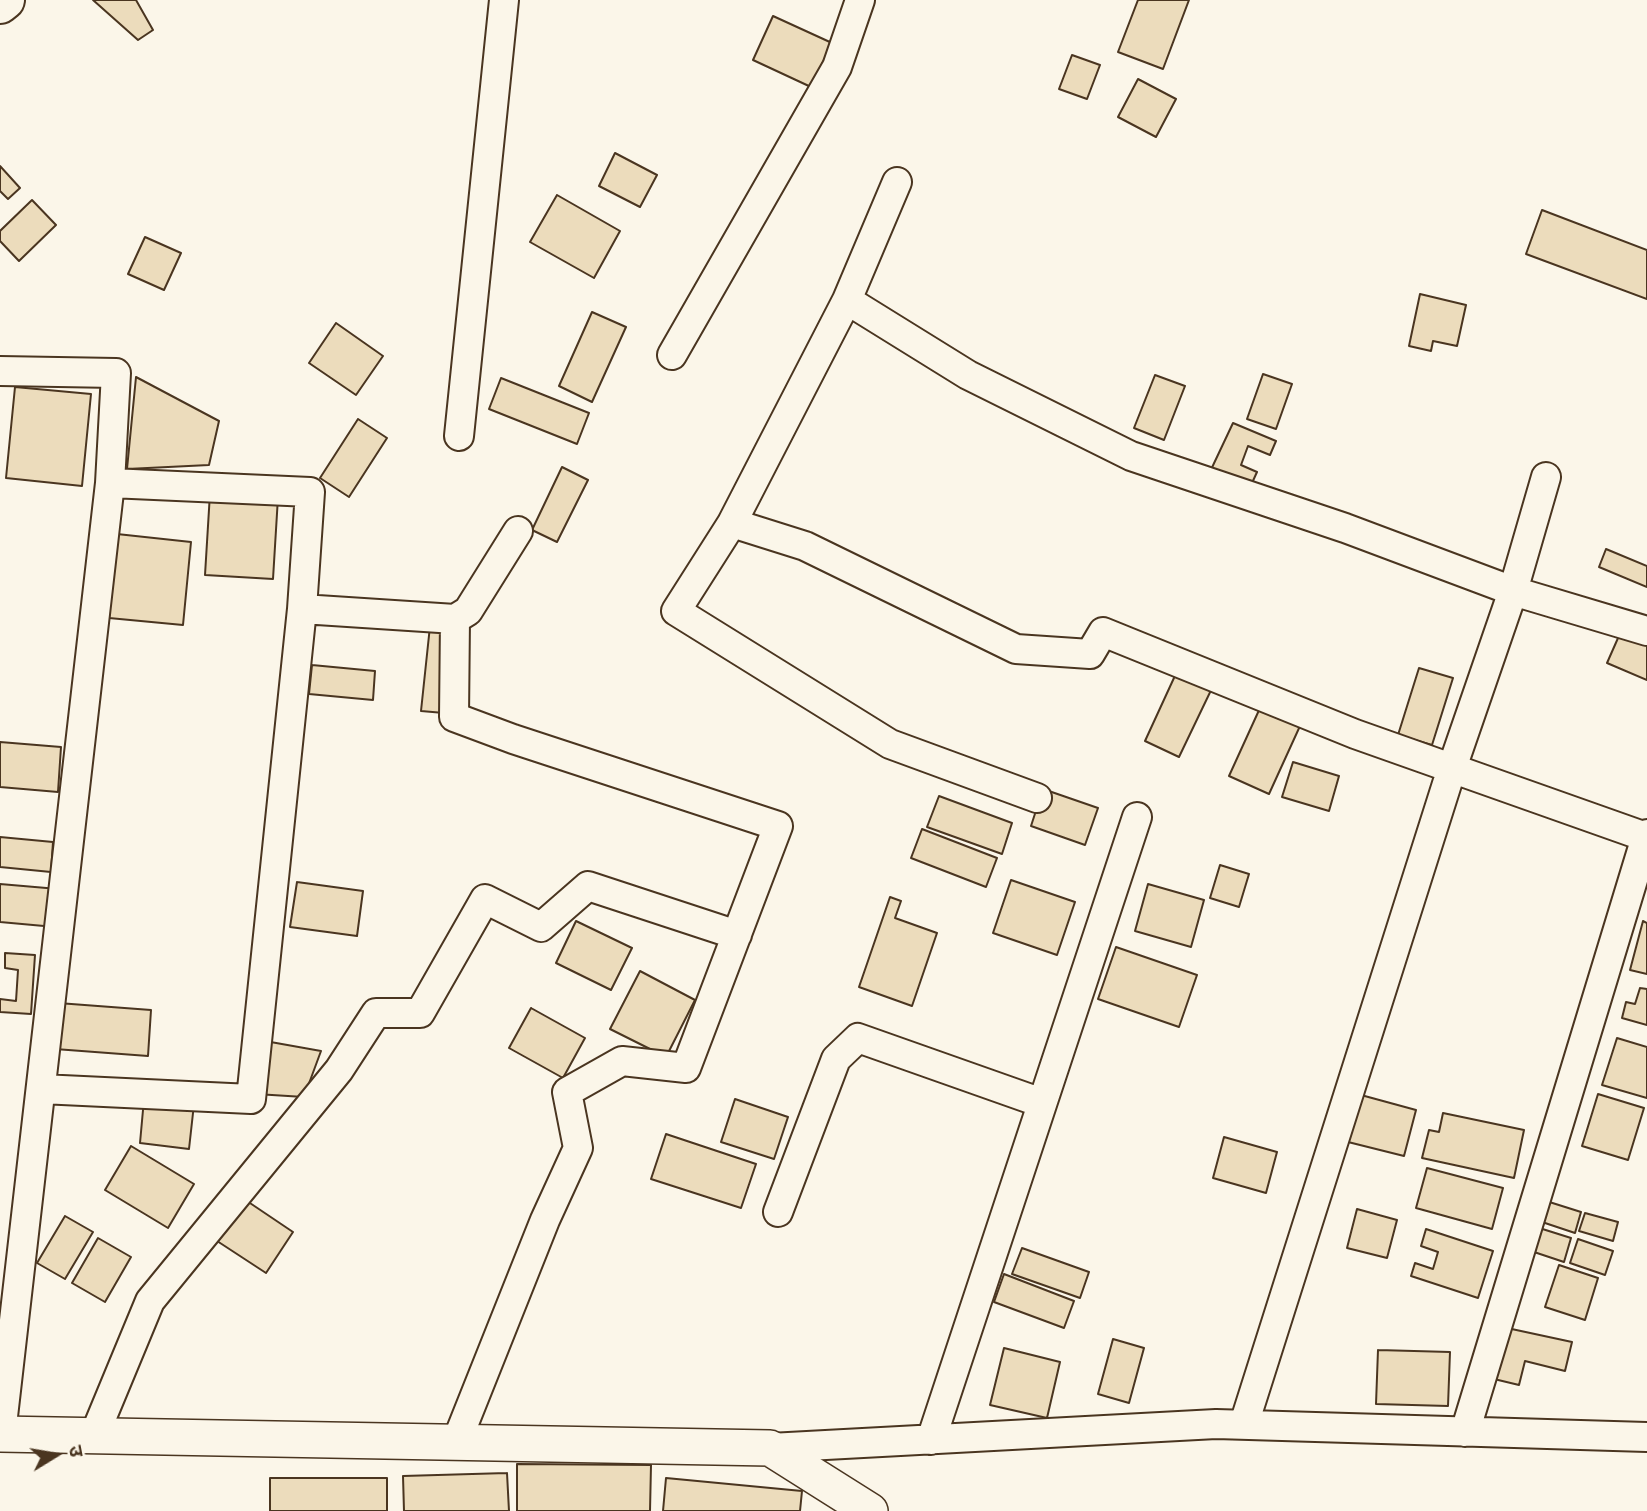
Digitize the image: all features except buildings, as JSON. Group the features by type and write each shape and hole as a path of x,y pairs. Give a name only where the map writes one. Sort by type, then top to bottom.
{"main road":[{"path":"0,4 5,0"}],"street":[{"path":"459,436 504,0"},
{"path":"672,355 837,68 860,0"},
{"path":"897,182 847,300 732,523 676,611 891,744 1037,798"},
{"path":"847,300 968,375 1132,456 1345,528 1513,591 1647,631"},
{"path":"0,371 116,373 110,482 1,1434 771,1448 1216,1424 1647,1437"},
{"path":"1244,1424 1452,768 1513,591 1546,477"},
{"path":"41,1089 251,1099 302,609 310,492 110,482"},
{"path":"732,523 804,546 1016,649 1090,654 1102,632 1355,734 1646,835 1465,1432"},
{"path":"302,609 455,619 468,611 518,531"},
{"path":"455,619 454,717 513,739 778,825 686,1068 622,1061 567,1092 578,1148 545,1220 456,1443"},
{"path":"931,1440 1137,817"},
{"path":"94,1436 150,1301 339,1070 376,1013 420,1013 485,899 541,927 588,886 737,935"},
{"path":"778,1212 836,1059 858,1038 1042,1103"},
{"path":"771,1448 870,1511"}]}
